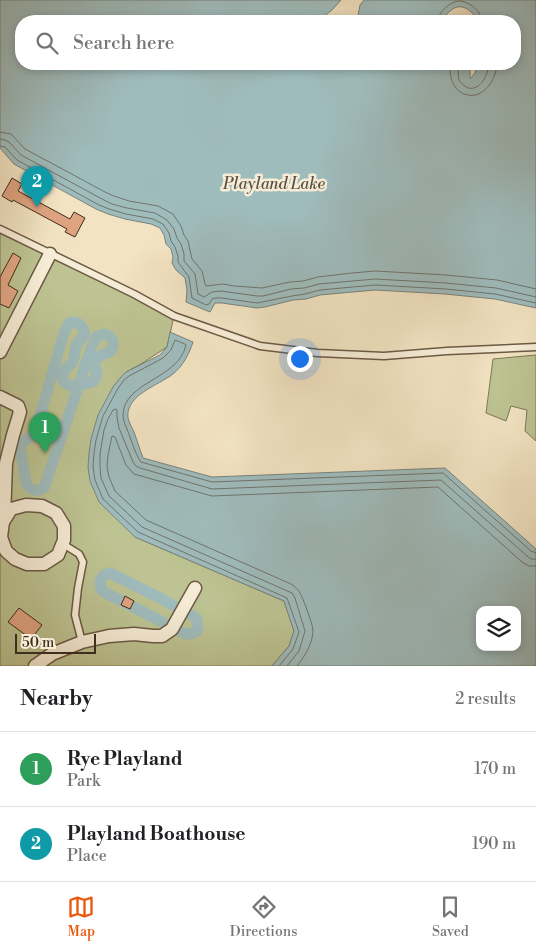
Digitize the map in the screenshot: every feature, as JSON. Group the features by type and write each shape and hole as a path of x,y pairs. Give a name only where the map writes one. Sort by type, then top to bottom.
{"street":[{"path":"0,352 50,254"},
{"path":"0,397 18,406 20,412 6,463 2,517 3,522 1,536 6,551 15,559 27,564 44,564 58,555 64,540 64,526 56,513 42,506 26,505 11,509 2,517"},
{"path":"35,666 52,654 82,642 109,636 134,634 162,636 172,629 195,588"}],"lane":[{"path":"0,229 134,294 174,316 260,346 318,353 384,356 447,350 536,347"},
{"path":"62,544 79,554 82,562 75,615 82,642"}],"green space":[{"path":"0,227 174,316 167,347 126,372 113,387 135,537 284,601 294,631 289,646 272,666 0,666"},
{"path":"536,355 536,441 525,431 527,410 511,406 506,421 486,413 493,359"}],"water":[{"name":"Playland Lake","path":"0,0 341,0 326,15 15,15 15,70 470,70 470,79 476,70 521,70 521,15 474,15 462,7 458,7 454,8 447,15 358,15 360,5 364,0 536,0 536,308 495,299 375,290 320,295 257,308 215,303 210,312 186,302 185,278 176,270 172,263 171,249 166,244 160,228 96,209 14,164 0,148"},
{"path":"170,332 193,342 190,351 177,371 137,397 128,410 128,420 143,458 212,477 445,468 536,549 536,666 272,666 289,646 294,631 284,601 135,537 99,502 90,481 88,467 91,439 98,415 113,387 126,372 160,355 167,347"}],"building":[{"path":"12,178 22,184 18,191 70,219 74,212 85,218 75,237 65,232 67,229 2,196"},
{"path":"13,253 21,258 8,285 18,291 9,308 0,304 0,277"},
{"path":"125,596 134,601 130,609 121,605"},
{"path":"19,608 42,625 31,639 8,622"}],"waterway":[{"path":"64,333 35,433 25,440 20,447 26,483 34,490 44,488 78,388 80,382 86,361 97,336 105,334 112,339 113,346 110,352 97,358 94,364 97,373 94,381 85,384 82,384 79,385 76,385 73,385 70,386 63,381 62,376 64,371 73,362 76,345 85,334 82,326 75,322 69,323 64,333"},
{"path":"110,573 196,618 197,631 186,634 104,592 101,589 100,581 104,575 110,573"}],"place":[{"name":"Playland Boathouse","path":"37,207"},
{"name":"Rye Playland","path":"45,453"}]}
